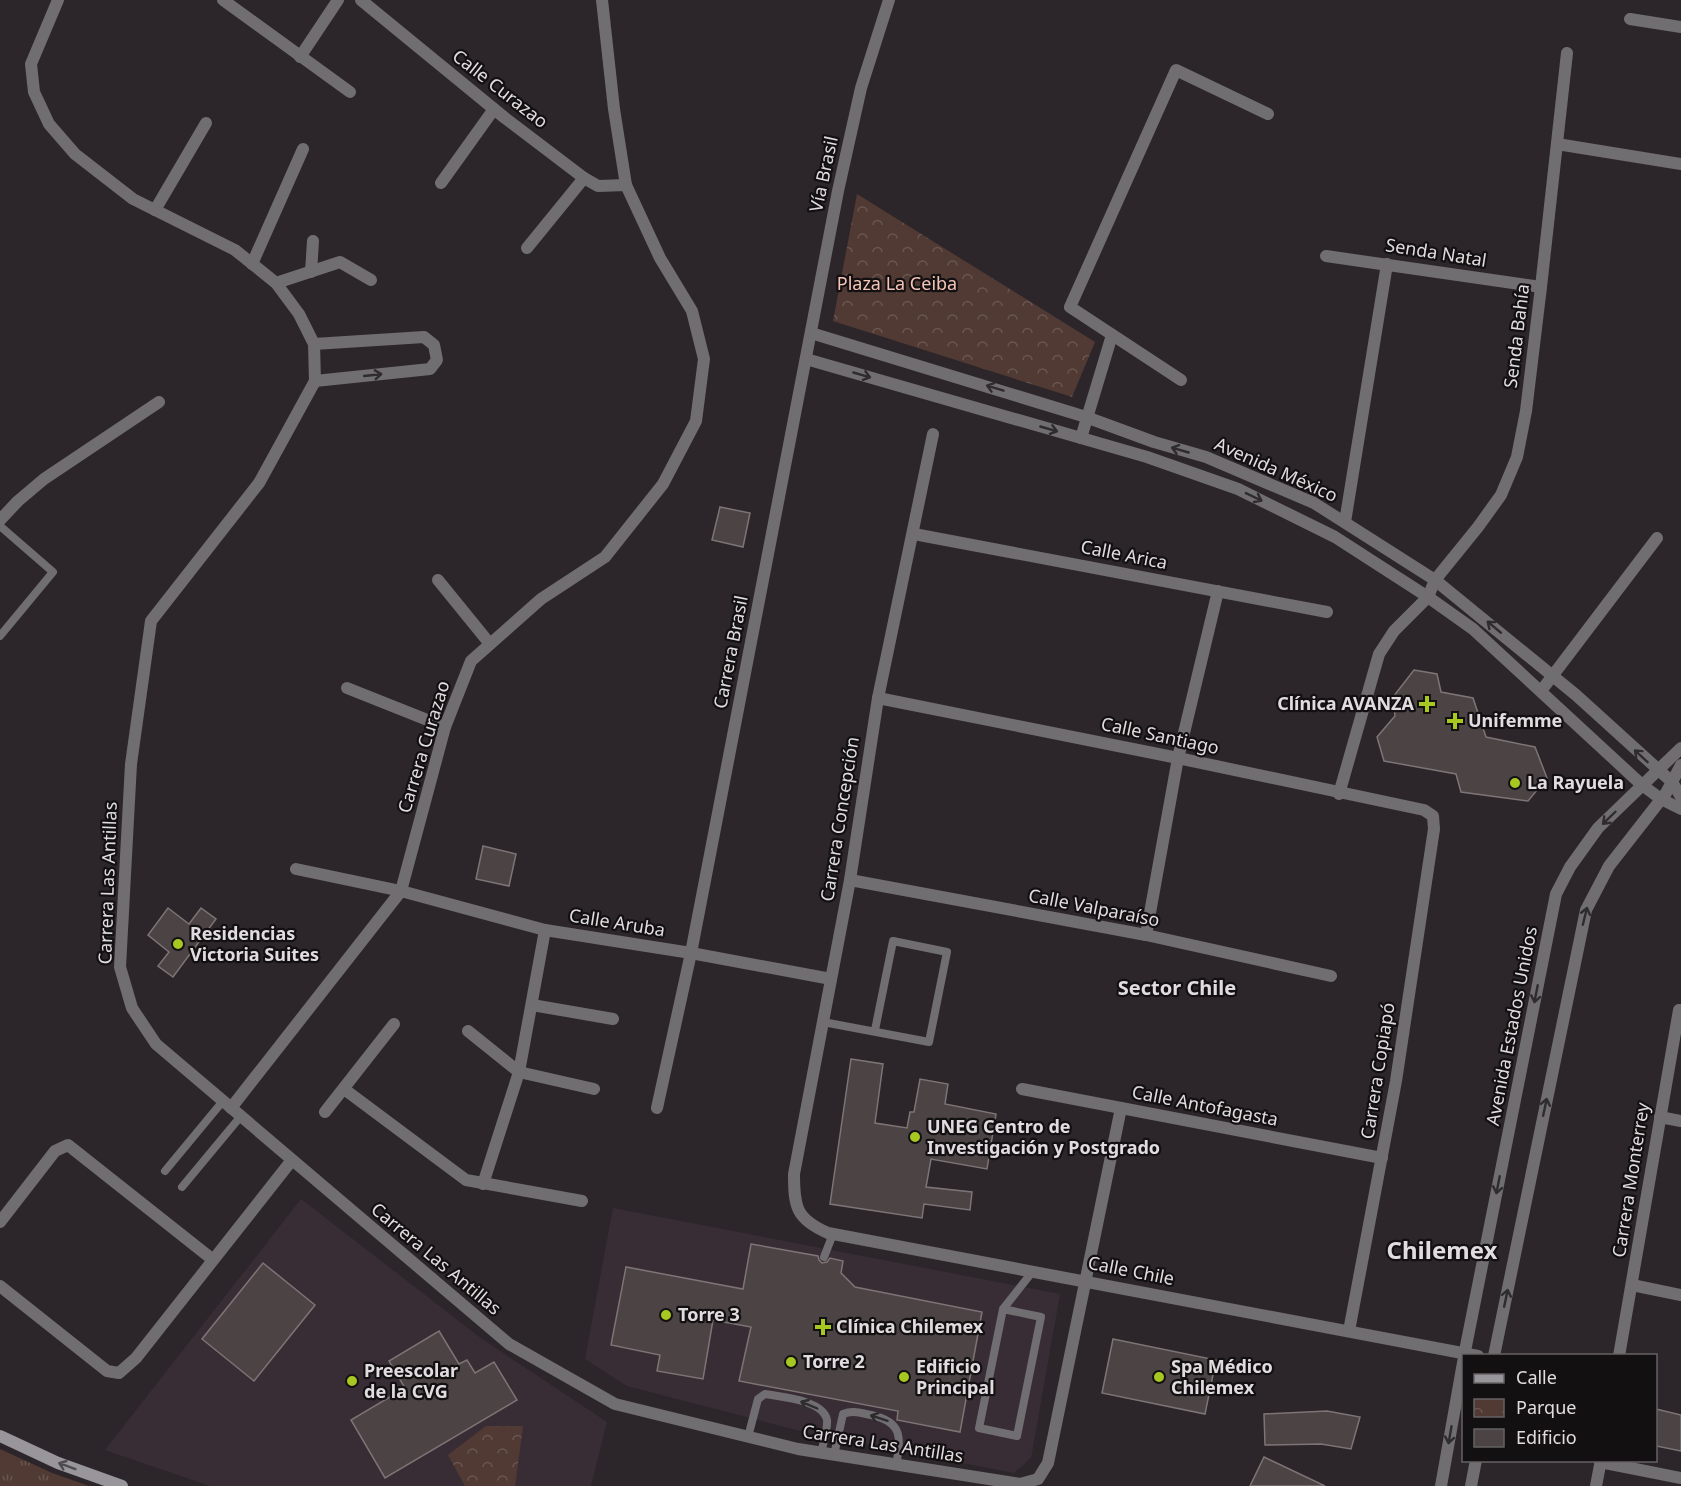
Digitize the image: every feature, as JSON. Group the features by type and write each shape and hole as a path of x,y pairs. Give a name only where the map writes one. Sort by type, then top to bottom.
{"main road":[{"path":"0,1436 58,1463 122,1486"}],"street":[{"path":"58,0 31,64 34,92 50,124 75,154 133,199 235,249 276,283 314,344 315,381 430,369 437,360 435,345 424,337 314,344"},
{"path":"223,0 350,92"},
{"path":"300,57 338,0"},
{"name":"Calle Curazao","path":"361,0 494,109 584,178 598,186 626,185"},
{"name":"Carrera Curazao","path":"401,891 445,727 471,661 541,599 605,557 663,483 696,421 704,359 692,311 660,258 626,185 614,109 602,0"},
{"name":"Vía Brasil","path":"806,359 838,191 859,97 889,0"},
{"path":"1630,19 1681,27"},
{"name":"Senda Bahía","path":"1428,597 1435,580 1501,495 1516,457 1526,411 1567,53"},
{"path":"1181,380 1070,307 1176,70 1268,114"},
{"path":"441,183 494,109"},
{"path":"155,210 206,123"},
{"path":"1557,144 1681,165"},
{"path":"252,264 303,149"},
{"path":"527,248 584,178"},
{"path":"311,272 313,241"},
{"name":"Senda Natal","path":"1326,256 1541,288"},
{"path":"276,283 340,262 371,280"},
{"path":"1345,522 1387,264"},
{"name":"Avenida México","path":"811,333 1086,417 1154,442 1206,457 1314,503 1435,580 1552,675 1672,782 1681,797"},
{"path":"1080,438 1112,335"},
{"name":"Avenida México","path":"806,359 1147,457 1238,489 1335,537 1473,629 1642,785 1661,799 1681,809"},
{"name":"Carrera Brasil","path":"657,1107 691,953 806,359"},
{"name":"Carrera Las Antillas","path":"315,381 259,483 151,621 131,764 120,967 132,1008 156,1044 509,1344 615,1404 827,1454 1001,1484 1020,1484 1038,1479 1048,1463 1086,1281"},
{"path":"0,520 44,479 159,402"},
{"name":"Carrera Concepción","path":"799,1211 794,1198 794,1174 850,880 878,698 933,434"},
{"name":"Calle Arica","path":"914,534 1327,612"},
{"path":"1540,691 1657,538"},
{"path":"438,580 490,644"},
{"path":"1146,935 1178,758 1218,591"},
{"path":"1339,794 1379,654 1394,631 1428,597"},
{"path":"347,688 445,727"},
{"name":"Calle Santiago","path":"878,698 1424,810 1433,816"},
{"name":"Avenida Estados Unidos","path":"1464,1354 1556,894 1570,867 1598,828 1681,748"},
{"path":"1494,1354 1586,910 1609,866 1661,799 1681,765"},
{"name":"Carrera Copiapó","path":"1349,1331 1403,1035 1434,829 1433,816"},
{"name":"Calle Aruba","path":"296,869 401,891 545,930 691,953 831,979"},
{"name":"Calle Valparaíso","path":"850,880 1146,935 1331,976"},
{"path":"232,1108 401,891"},
{"path":"483,1184 519,1072 545,930"},
{"path":"532,1005 613,1019"},
{"name":"Carrera Monterrey","path":"1619,1354 1679,1010"},
{"path":"325,1112 394,1024"},
{"path":"468,1031 519,1072 594,1089"},
{"path":"344,1089 466,1180 582,1201"},
{"name":"Calle Antofagasta","path":"1022,1089 1382,1158"},
{"path":"1086,1281 1121,1108"},
{"path":"1660,1117 1681,1121"},
{"path":"0,1222 55,1151 61,1146 68,1145 212,1259"},
{"path":"0,1286 107,1371 119,1373 136,1358 292,1160"},
{"name":"Calle Chile","path":"799,1211 810,1225 833,1234 1349,1331 1462,1355"},
{"path":"1632,1285 1681,1295"},
{"name":"Avenida Estados Unidos","path":"1441,1486 1462,1366"},
{"path":"1471,1486 1476,1462"},
{"path":"1596,1486 1601,1462"},
{"path":"1606,1462 1681,1478"}],"lane":[{"path":"0,526 53,572 0,636"},
{"path":"823,1022 929,1042 947,952 893,941 875,1030"},
{"path":"165,1172 232,1108"},
{"path":"182,1187 232,1108"},
{"path":"824,1257 833,1234"},
{"path":"1003,1309 1041,1317 1017,1436 979,1428 1003,1309 1033,1271"},
{"path":"748,1437 758,1399 765,1394 803,1401 815,1406 824,1414 827,1423 827,1454"},
{"path":"827,1454 843,1414 850,1411 886,1418 896,1427 900,1443 896,1466"}],"shaded area":[{"name":"Preescolar de la CVG","path":"301,1199 482,1339 607,1422 591,1486 210,1486 105,1450"},
{"name":"Clínica Chilemex","path":"613,1208 1060,1294 1031,1458 1014,1473 804,1432 627,1386 585,1359"}],"green space":[{"name":"Plaza La Ceiba","path":"857,194 1095,342 1072,397 833,321"},
{"path":"486,1426 523,1426 515,1486 465,1486 448,1455"},
{"path":"0,1449 52,1473 89,1486 0,1486"}],"building":[{"path":"720,507 750,513 743,547 712,540"},
{"path":"1414,670 1437,674 1441,692 1473,698 1486,737 1535,747 1547,778 1528,801 1461,792 1456,774 1384,761 1377,737 1395,716 1393,697"},
{"path":"483,846 516,854 509,886 476,879"},
{"name":"Residencias Victoria Suites","path":"168,908 189,924 201,908 216,919 173,977 158,966 169,952 148,935"},
{"name":"UNEG Centro de Investigación y Postgrado","path":"851,1059 883,1064 875,1123 907,1128 910,1112 914,1112 920,1079 948,1084 945,1104 996,1114 987,1169 931,1159 926,1187 972,1192 970,1210 924,1204 922,1218 830,1204"},
{"path":"751,1244 818,1256 822,1263 827,1262 830,1258 843,1261 841,1273 855,1287 982,1312 960,1432 897,1420 898,1411 739,1381 751,1327 713,1320 703,1379 657,1371 660,1355 611,1345 626,1267 743,1289"},
{"path":"263,1263 315,1305 254,1381 202,1339"},
{"path":"439,1331 459,1364 467,1360 475,1373 494,1362 517,1400 385,1478 351,1420 405,1388 389,1361"},
{"name":"Spa Médico Chilemex","path":"1113,1339 1216,1360 1205,1414 1102,1393"},
{"path":"1657,1409 1681,1415 1681,1451 1657,1446"},
{"path":"1327,1411 1360,1417 1351,1449 1321,1444 1265,1445 1264,1414"},
{"path":"1264,1457 1325,1486 1250,1486"}],"place":[{"name":"Clínica AVANZA","path":"1427,704"},
{"name":"Unifemme","path":"1455,721"},
{"name":"La Rayuela","path":"1515,783"},
{"name":"Residencias Victoria Suites","path":"178,944"},
{"name":"UNEG Centro de Investigación y Postgrado","path":"915,1137"},
{"name":"Torre 3","path":"666,1315"},
{"name":"Clínica Chilemex","path":"823,1327"},
{"name":"Torre 2","path":"791,1362"},
{"name":"Edificio Principal","path":"904,1377"},
{"name":"Spa Médico Chilemex","path":"1159,1377"},
{"name":"Preescolar de la CVG","path":"352,1381"}],"district":[{"name":"Sector Chile","path":"1177,988"},
{"name":"Chilemex","path":"1442,1251"}]}
